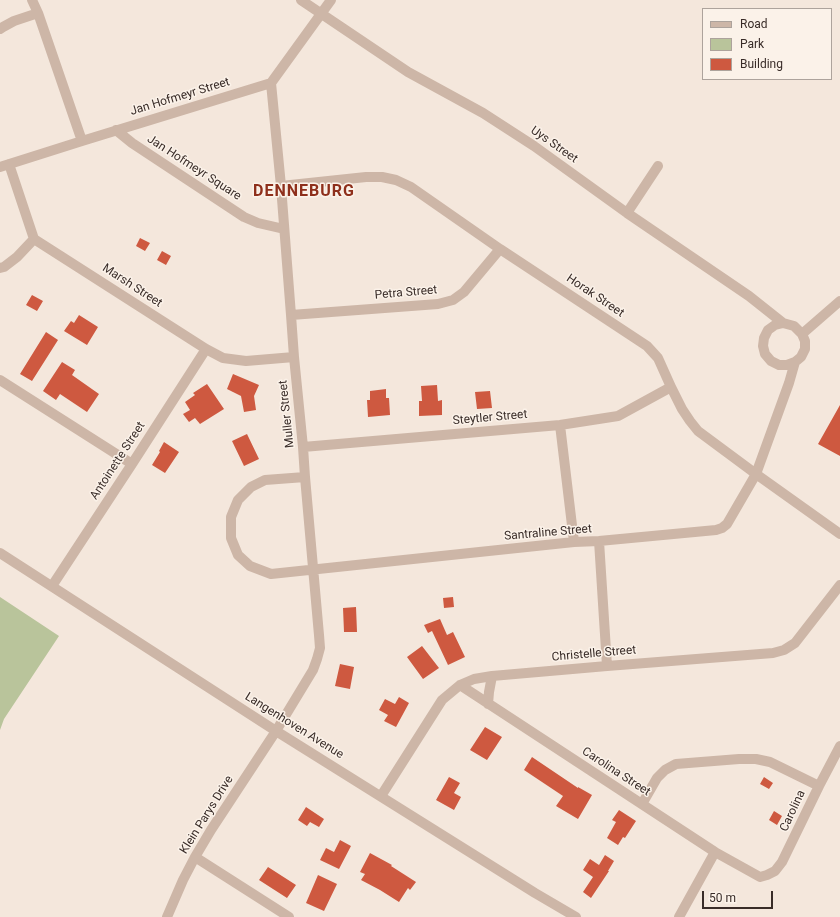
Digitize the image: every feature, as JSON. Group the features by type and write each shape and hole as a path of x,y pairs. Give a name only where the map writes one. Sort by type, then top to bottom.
{"street":[{"path":"32,0 38,13 82,140"},
{"name":"Uys Street","path":"301,0 408,72 483,113 534,146 627,213 749,296 783,323"},
{"path":"271,83 331,0"},
{"path":"0,29 14,21 38,13"},
{"name":"Jan Hofmeyr Street","path":"5,166 82,140 271,83"},
{"name":"Muller Street","path":"271,83 320,648 313,670 276,731"},
{"name":"Jan Hofmeyr Square","path":"116,130 132,143 244,216 258,223 284,229"},
{"path":"0,268 4,267 17,256 34,239 5,166"},
{"path":"627,213 658,166"},
{"name":"Horak Street","path":"281,186 366,177 382,177 396,180 411,187 500,249 647,346 658,358 682,409 698,431 840,534"},
{"name":"Marsh Street","path":"34,239 206,349 223,358 246,361 294,357"},
{"name":"Petra Street","path":"291,315 438,304 453,300 464,292 500,249"},
{"path":"802,334 840,301"},
{"path":"783,323 794,326 802,334 805,341 805,349 801,357 795,362 787,365 779,365 771,361 763,346 764,338 768,330 775,325 783,323"},
{"name":"Antoinette Street","path":"52,586 206,349"},
{"path":"756,474 795,362"},
{"path":"0,380 132,464"},
{"name":"Steytler Street","path":"303,446 560,425 618,416 671,387"},
{"path":"560,425 574,542"},
{"name":"Santraline Street","path":"313,570 574,542 716,530 727,524 756,474"},
{"path":"305,477 265,480 251,487 238,500 231,518 231,538 238,555 250,566 271,574 313,570"},
{"path":"599,541 607,666"},
{"name":"Langenhoven Avenue","path":"0,553 276,731 535,893 576,917"},
{"name":"Christelle Street","path":"381,796 442,700 460,685 474,679 492,676 773,653 784,650 795,643 840,586"},
{"path":"488,704 488,692 492,676"},
{"name":"Carolina Street","path":"460,685 715,852 760,877"},
{"name":"Klein Parys Drive","path":"167,917 195,857 276,731"},
{"name":"Carolina","path":"760,877 775,871 782,862 840,746"},
{"path":"642,804 657,778 665,770 676,764 756,759 770,762 819,786"},
{"path":"679,917 715,852"},
{"path":"195,857 289,917"}],"green space":[{"path":"0,597 59,636 4,719 0,730"}],"building":[{"path":"140,238 150,243 145,251 136,246"},
{"path":"162,251 171,256 166,265 157,260"},
{"path":"32,295 43,301 37,311 26,305"},
{"path":"79,315 98,327 87,345 64,331 71,321 74,323"},
{"path":"46,332 58,340 32,381 20,374"},
{"path":"62,362 75,370 72,375 99,394 87,412 60,394 56,400 43,391"},
{"path":"233,374 259,385 254,396 256,410 244,412 241,396 227,389"},
{"path":"207,384 224,409 200,424 195,418 189,422 183,414 190,410 185,402 195,395 193,393"},
{"path":"437,385 438,401 442,400 442,415 419,416 419,401 422,401 421,386"},
{"path":"386,389 386,398 389,398 390,415 368,417 367,400 370,400 370,391"},
{"path":"490,391 492,408 477,409 475,392"},
{"path":"840,405 840,456 818,444"},
{"path":"247,434 259,459 244,466 232,441"},
{"path":"164,442 179,452 165,473 152,465"},
{"path":"453,597 454,607 444,608 443,598"},
{"path":"356,607 357,632 344,632 343,608"},
{"path":"440,619 447,635 453,632 465,657 448,665 432,631 428,633 424,625"},
{"path":"422,646 439,668 423,679 407,657"},
{"path":"340,664 354,667 350,689 335,686"},
{"path":"399,697 409,703 396,727 384,721 388,715 379,710 385,699 395,704"},
{"path":"485,727 502,737 487,760 470,750"},
{"path":"532,757 578,788 592,795 578,819 556,806 563,796 524,770"},
{"path":"449,777 460,783 454,793 461,797 454,810 436,800"},
{"path":"764,777 773,783 769,789 760,784"},
{"path":"306,807 324,819 319,827 310,822 307,826 298,820"},
{"path":"619,810 636,821 625,838 623,837 618,845 607,838 616,822 612,820"},
{"path":"774,811 782,816 777,825 769,820"},
{"path":"340,840 351,846 339,869 320,860 326,848 334,852"},
{"path":"370,853 392,865 391,866 416,882 410,890 408,888 399,902 361,880 365,874 360,872"},
{"path":"605,855 614,861 591,898 583,892 593,877 583,870 590,859 599,865"},
{"path":"268,867 296,885 287,898 259,880"},
{"path":"318,875 337,884 324,911 306,903"}],"district":[{"name":"DENNEBURG","path":"304,192"}]}
